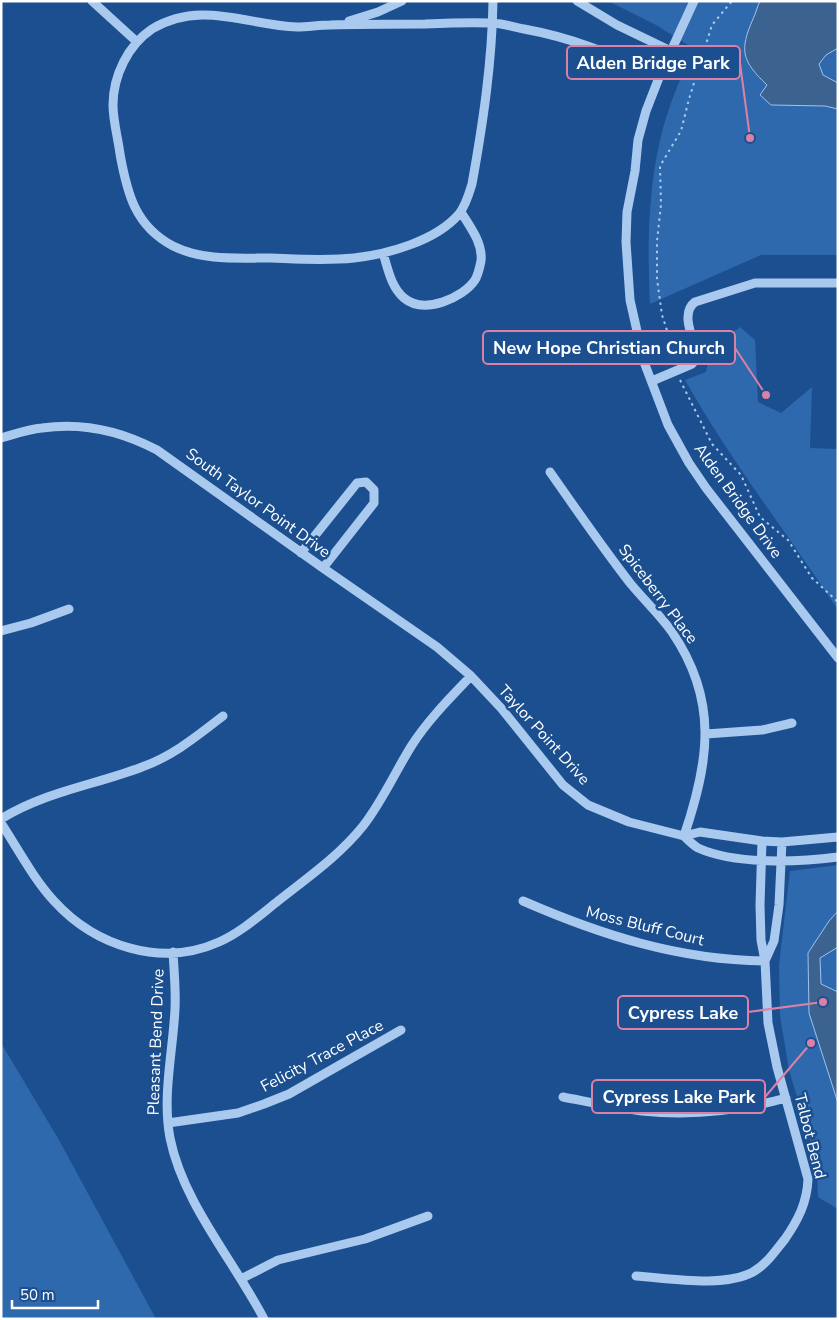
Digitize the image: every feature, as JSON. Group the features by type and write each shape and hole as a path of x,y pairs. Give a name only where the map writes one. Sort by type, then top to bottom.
{"street":[{"path":"92,1 137,42"},
{"path":"330,25 361,18 402,1"},
{"path":"493,1 493,23 488,94 469,197 461,212 442,228 383,253 331,260 207,257 181,250 159,237 140,216 128,193 114,114 113,102 118,76 122,64 137,42 151,30 187,14 213,12 299,27 493,23 565,37 605,51 660,75"},
{"path":"577,1 617,25 670,51"},
{"name":"Alden Bridge Drive","path":"694,1 660,75 646,111 638,140 635,171 627,212 626,242 627,270 635,328 642,356 668,425 695,472 838,658"},
{"path":"383,253 393,285 405,299 419,305 432,306 464,292 476,279 481,260 478,240 461,212"},
{"path":"652,381 694,362 697,353 688,316 690,308 695,302 755,283 838,283"},
{"name":"South Taylor Point Drive","path":"1,438 41,428 65,426 92,427 118,433 140,441 169,458 322,568 437,647 471,676"},
{"name":"Spiceberry Place","path":"550,472 639,594 671,630 680,645 698,686 704,709 706,734 698,788 684,836"},
{"path":"301,553 357,483 366,482 374,490 374,503 322,568"},
{"path":"1,631 31,623 69,609"},
{"path":"223,716 191,741 165,757 114,777 35,801 1,821 44,889 79,925 105,940 132,950 144,952 173,952 206,947 244,928 333,858 354,837 365,824 414,743 439,710 471,676"},
{"name":"Taylor Point Drive","path":"471,676 500,708 563,785 588,805 614,817 684,836 697,847 713,853 738,858 781,861 838,858"},
{"path":"706,734 762,730 792,723"},
{"name":"Taylor Point Drive","path":"684,836 700,832 782,842 838,837"},
{"name":"Talbot Bend","path":"636,1276 717,1282 741,1277 753,1272 773,1255 800,1215 807,1192 808,1180 777,1067 768,1023 765,961 760,940 762,841"},
{"name":"Talbot Bend","path":"765,961 774,941 779,905 782,842"},
{"name":"Moss Bluff Court","path":"523,902 574,923 662,949 712,958 765,961"},
{"name":"Pleasant Bend Drive","path":"173,952 175,1009 167,1102 168,1123 176,1162 186,1185 264,1319"},
{"name":"Felicity Trace Place","path":"168,1123 238,1113 290,1094 401,1030"},
{"path":"563,1097 641,1111 705,1113 756,1106 786,1098"},
{"path":"241,1279 278,1260 365,1239 428,1216"}],"path":[{"path":"732,1 712,25 681,131 660,166 662,205 657,241 657,278 662,314 674,349 680,380 712,444 740,475 760,517 788,540 812,578 838,602"}],"shaded area":[{"path":"608,1 838,1 838,255 761,255 650,304 650,207 656,158 668,112 693,48 656,25"},
{"path":"760,1 838,1 838,48 826,55 819,64 823,75 838,83 838,109 825,106 771,105 760,95 767,85 752,69 745,55 745,48 746,39"},
{"path":"740,327 755,340 758,402 781,413 812,387 810,448 838,449 838,610 740,468 685,380 706,372 711,349"},
{"path":"838,865 838,1209 818,1197 817,1172 812,1147 789,1070 780,1016 779,965 790,871"},
{"path":"838,911 838,947 820,958 821,984 838,992 838,1103 809,1013 808,953 829,921"},
{"path":"1,1043 59,1140 156,1319 1,1319"}],"place":[{"name":"Alden Bridge Park","path":"750,138"},
{"name":"New Hope Christian Church","path":"766,395"},
{"name":"Cypress Lake","path":"823,1002"},
{"name":"Cypress Lake Park","path":"811,1043"}]}
